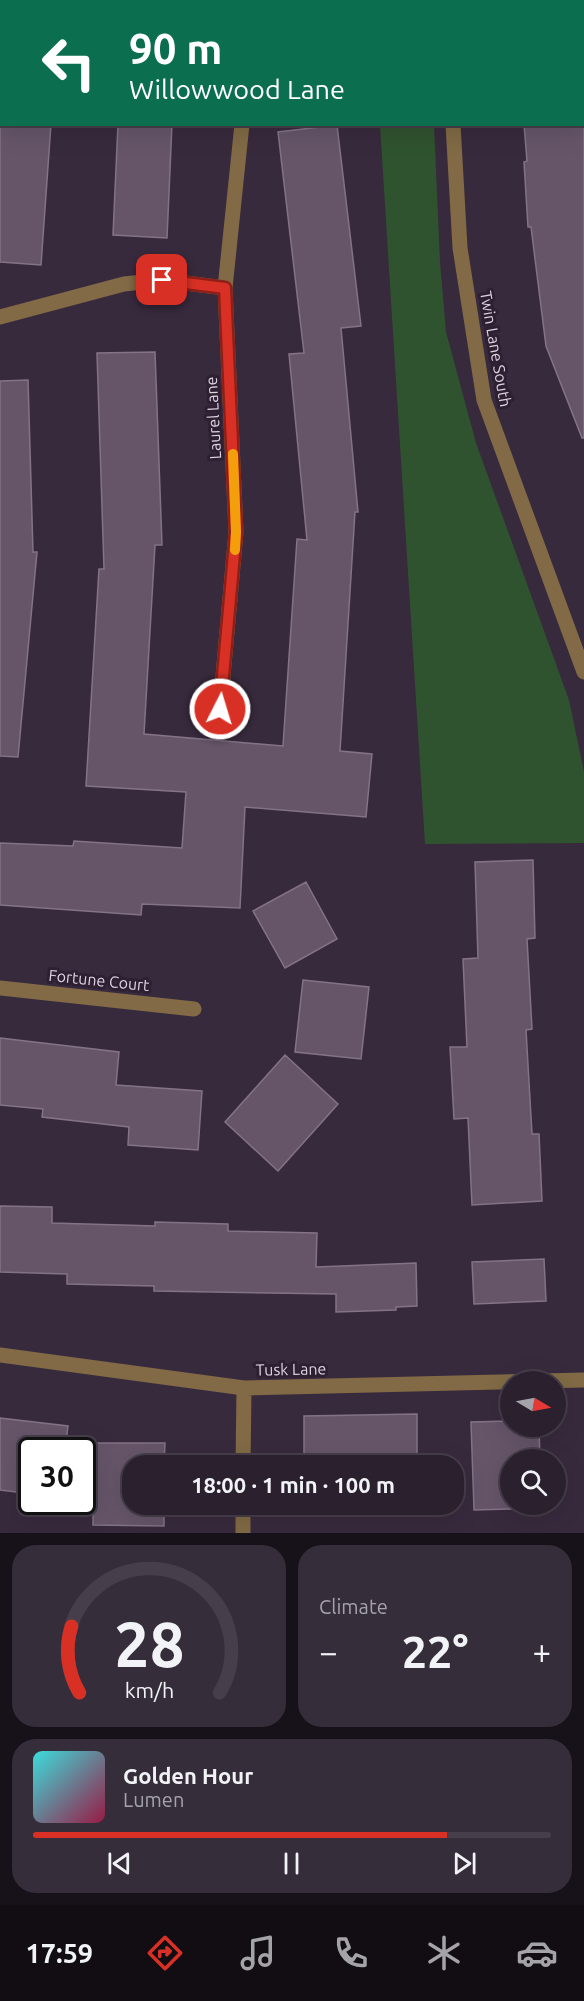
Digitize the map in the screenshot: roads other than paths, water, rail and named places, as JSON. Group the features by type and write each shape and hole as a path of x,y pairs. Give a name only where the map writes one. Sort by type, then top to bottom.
{"street":[{"name":"Laurel Lane","path":"220,709 236,532 225,288 242,126"},
{"name":"Twin Lane South","path":"453,126 460,248 484,400 584,672"},
{"path":"0,317 124,284 162,280 225,288"},
{"name":"Fortune Court","path":"0,988 194,1008"},
{"name":"Tusk Lane","path":"0,1355 244,1388 584,1380"},
{"path":"243,1455 244,1388"},
{"path":"243,1515 243,1533"}]}
